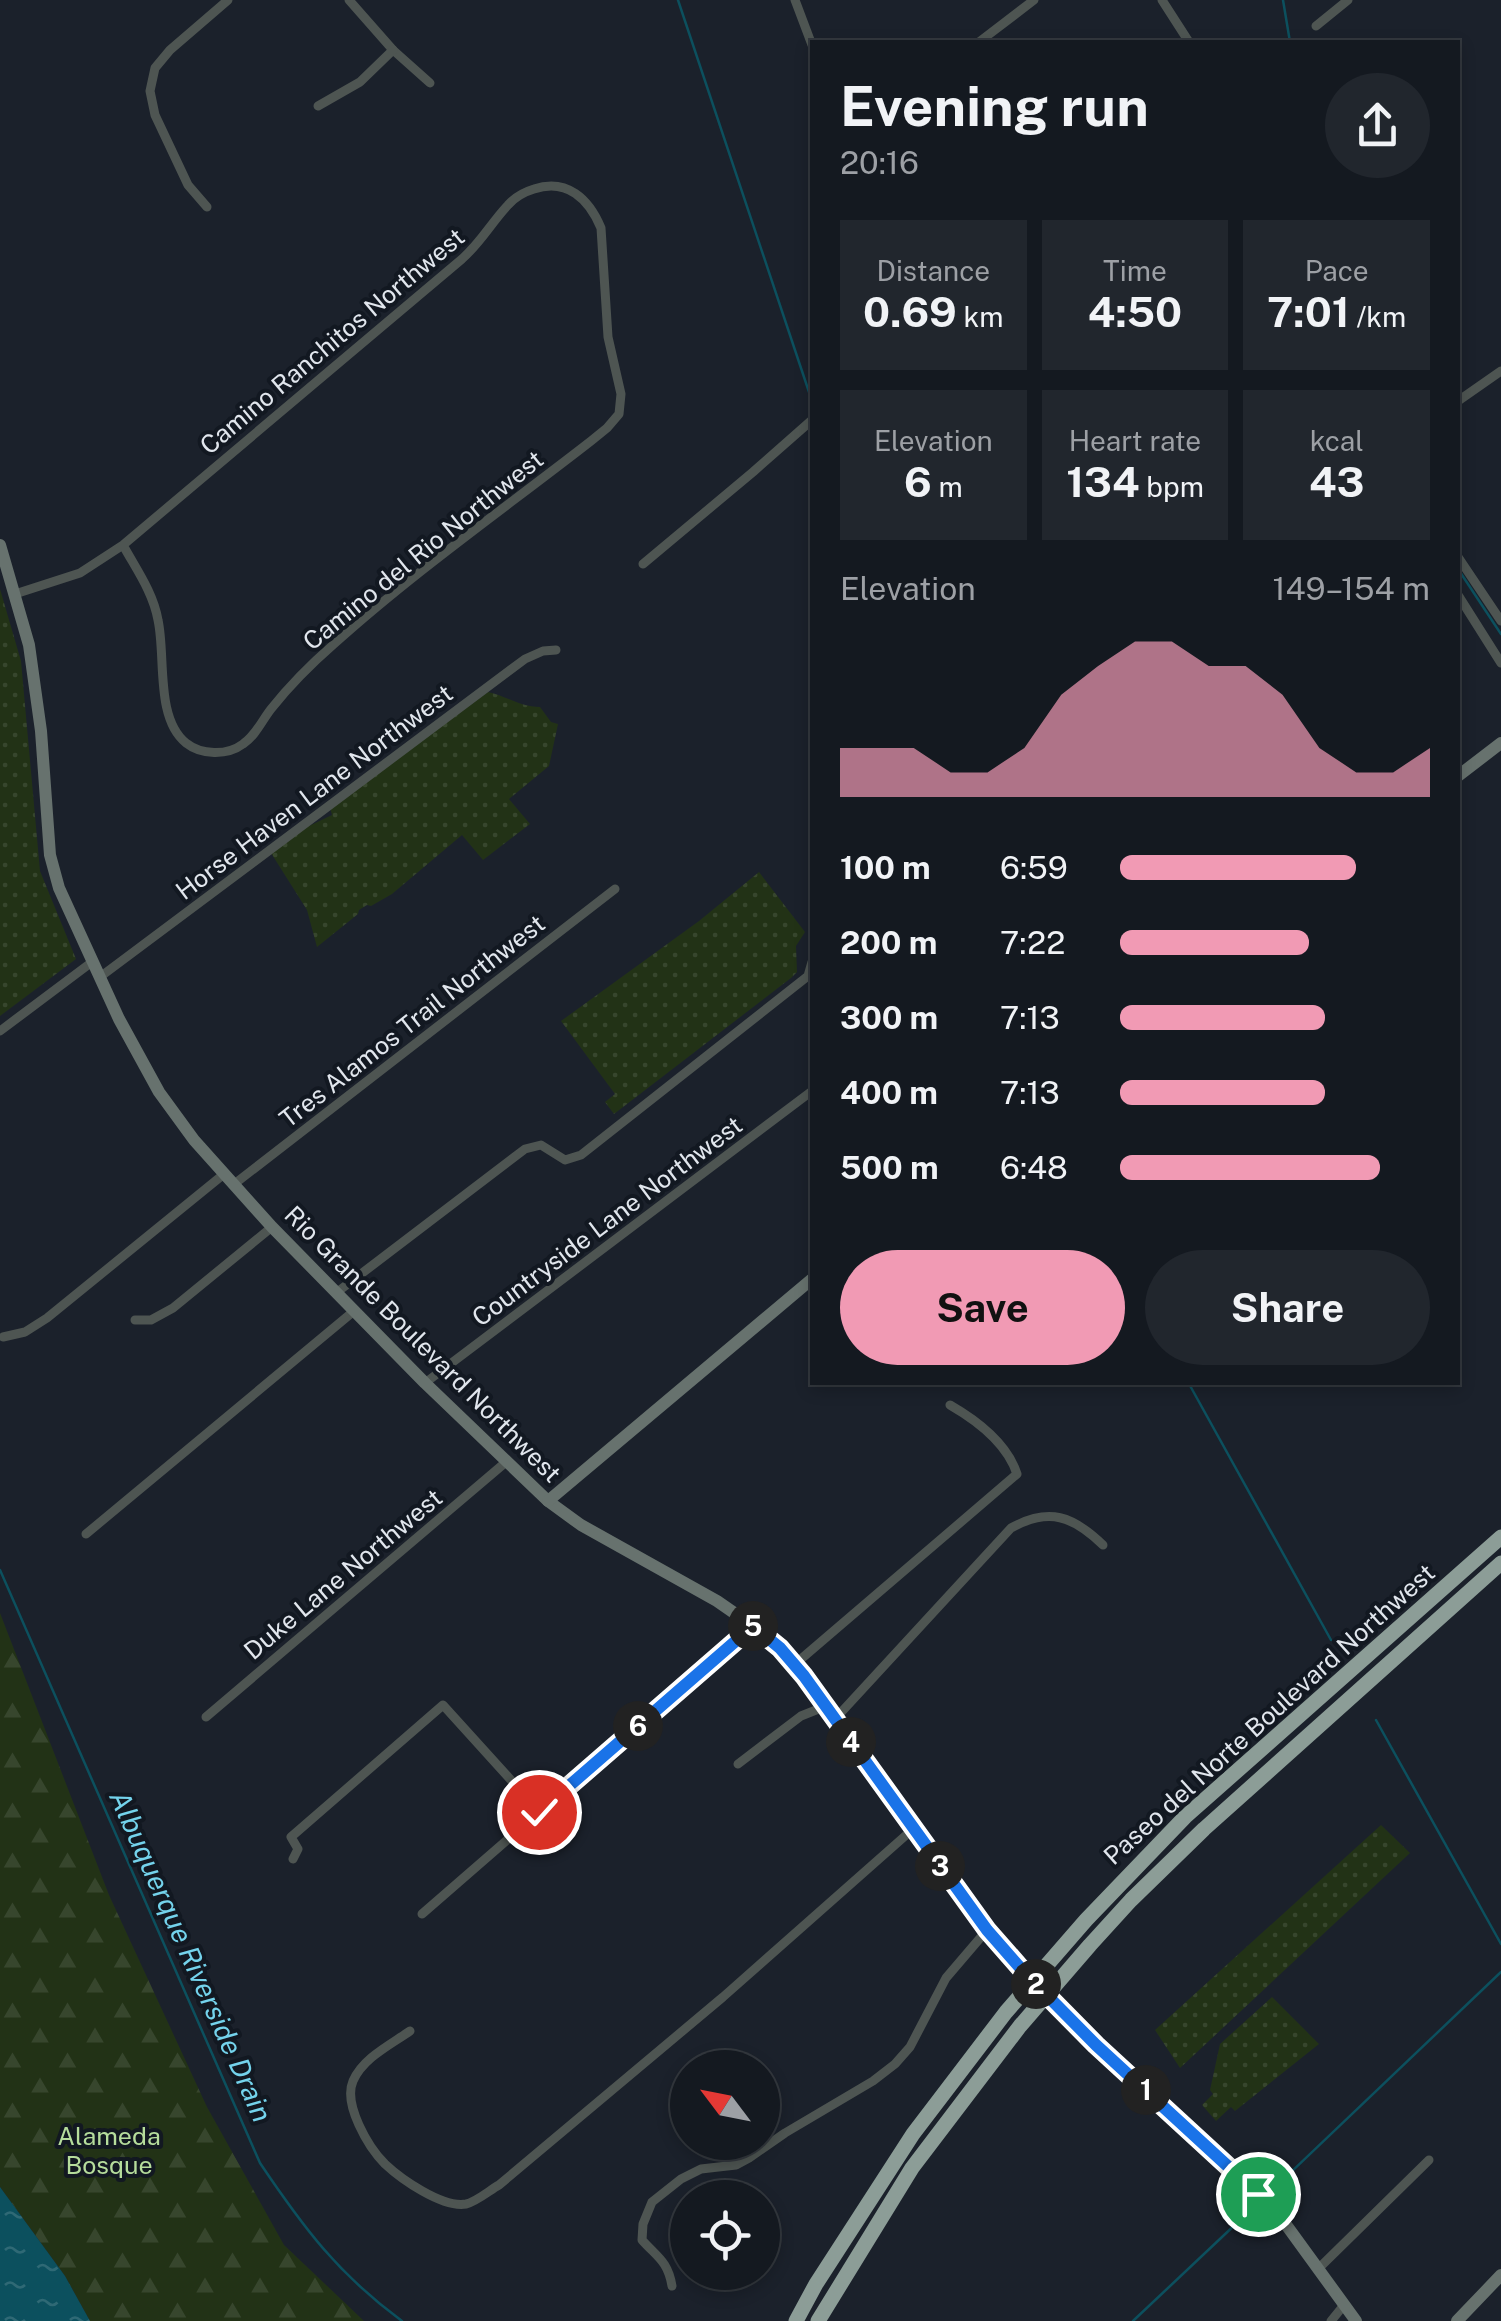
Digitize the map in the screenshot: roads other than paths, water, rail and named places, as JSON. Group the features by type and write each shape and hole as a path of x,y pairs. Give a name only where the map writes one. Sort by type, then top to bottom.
{"highway":[{"name":"Paseo del Norte Boulevard Northwest","path":"796,2321 912,2134 1006,2012 1086,1920 1185,1817 1501,1537"},
{"name":"Paseo del Norte Boulevard Northwest","path":"818,2321 912,2168 1020,2026 1090,1945 1204,1829 1501,1563"}],"street":[{"path":"207,208 188,185 155,114 150,91 155,68 170,50 228,0"},
{"path":"349,0 393,50 430,83"},
{"path":"795,0 810,40"},
{"path":"982,40 1034,0"},
{"path":"1162,0 1188,40"},
{"path":"1316,26 1348,0"},
{"path":"318,106 360,82 393,50"},
{"name":"Camino Ranchitos Northwest","path":"15,594 80,573 122,545 462,260 509,203 523,192 541,186 571,189 595,212 601,228 608,337 621,394 619,414"},
{"path":"1460,400 1501,371"},
{"name":"Camino del Rio Northwest","path":"122,545 150,592 158,620 171,725 184,742 200,752 224,752 250,737 300,674 356,624 591,442 619,414"},
{"path":"642,564 810,422"},
{"name":"Rio Grande Boulevard Northwest","path":"0,545 31,658 50,854 59,888 119,1019 160,1092 194,1140 336,1293 548,1501 580,1525 716,1601 780,1648 987,1930 1096,2045 1262,2198 1356,2321"},
{"path":"1460,560 1501,621"},
{"path":"1460,598 1501,664"},
{"name":"Horse Haven Lane Northwest","path":"100,976 525,659 556,650"},
{"path":"1460,775 1501,744"},
{"name":"Tres Alamos Trail Northwest","path":"3,1337 25,1332 48,1318 614,889"},
{"path":"0,1031 92,962"},
{"path":"336,1293 524,1149 541,1145 565,1160 581,1155 808,976 810,969"},
{"name":"Countryside Lane Northwest","path":"425,1382 810,1092"},
{"path":"135,1320 151,1320 173,1308 272,1227"},
{"path":"548,1501 810,1281"},
{"path":"86,1534 354,1311"},
{"path":"794,1664 1016,1474 1014,1464 997,1441 968,1415 950,1405"},
{"name":"Duke Lane Northwest","path":"206,1717 506,1462"},
{"path":"835,1720 1011,1528 1031,1517 1066,1518 1086,1528 1103,1546"},
{"path":"422,1914 753,1626"},
{"path":"293,1860 298,1849 291,1837 443,1705 539,1812"},
{"path":"738,1764 801,1716 826,1706"},
{"path":"410,2031 369,2059 352,2083 351,2104 364,2136 384,2164 428,2195 466,2204 499,2185 724,1997 913,1829"},
{"path":"682,2180 691,2173 736,2165 749,2158 896,2064 910,2047 946,1978 987,1930"},
{"path":"1318,2269 1429,2160"},
{"path":"670,2189 652,2202 643,2224 642,2240 659,2256 670,2276"},
{"path":"1457,2321 1501,2275"},
{"path":"1331,2321 1344,2305"}],"water":[{"path":"0,2187 65,2276 90,2321 0,2321"}],"waterway":[{"path":"678,0 810,395"},
{"path":"1283,0 1290,40"},
{"path":"1460,572 1501,634"},
{"path":"1190,1385 1331,1640"},
{"name":"Albuquerque Riverside Drain","path":"0,1570 260,2163 323,2248 402,2321"},
{"path":"1376,1720 1501,1944"},
{"path":"1267,2195 1501,1972"},
{"path":"1133,2321 1257,2204"}],"park label":[{"name":"Alameda Bosque","path":"109,2150"}]}
